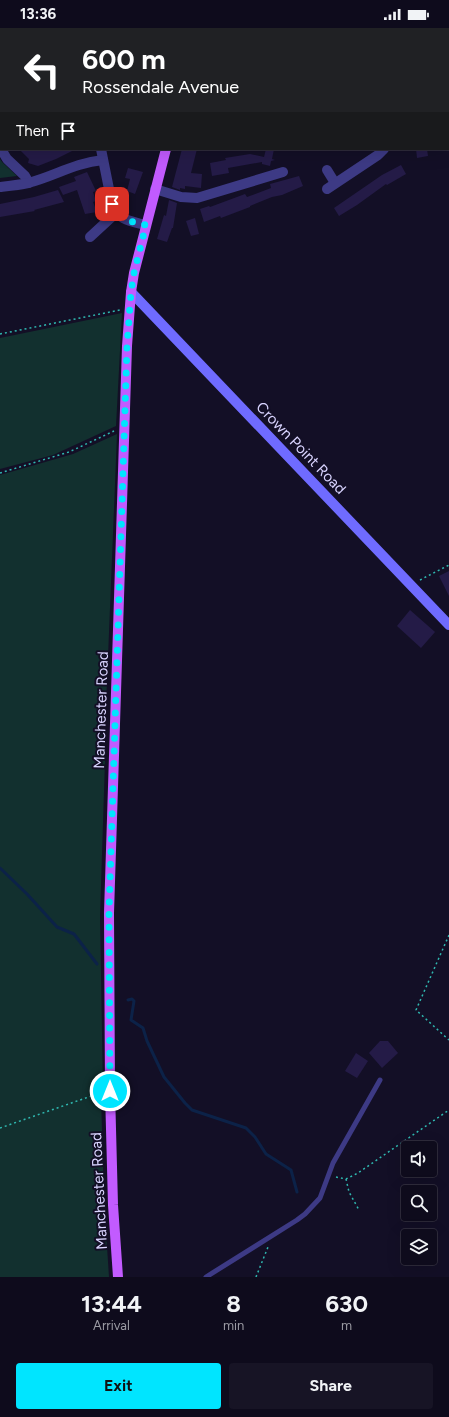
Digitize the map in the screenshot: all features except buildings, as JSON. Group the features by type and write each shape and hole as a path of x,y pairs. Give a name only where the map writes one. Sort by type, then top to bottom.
{"main road":[{"name":"Manchester Road","path":"118,1277 113,1205 110,1091 109,913 127,346 134,273 166,150"}],"street":[{"path":"2,150 7,159 25,176 29,183"},
{"path":"101,150 112,204 116,213 124,220 146,225"},
{"path":"327,170 331,186 378,155 383,150"},
{"path":"0,187 29,183 88,161 103,160"},
{"path":"155,189 181,196 197,198 283,172"},
{"path":"90,237 116,213"},
{"name":"Crown Point Road","path":"131,292 449,625"}],"lane":[{"path":"206,1277 305,1214 316,1203 320,1198 333,1163 380,1080"}],"path":[{"path":"0,334 120,310 130,310"},
{"path":"0,473 69,452 125,426"},
{"path":"411,585 449,565"},
{"path":"449,935 416,1010 449,1040"},
{"path":"0,1128 92,1095 110,1091"},
{"path":"328,1176 346,1179 358,1173 449,1110"},
{"path":"346,1179 349,1192 359,1210"},
{"path":"256,1277 273,1235"}],"green space":[{"path":"0,159 2,162 17,176 0,178"},
{"path":"122,313 116,426 53,455 0,469 0,338"},
{"path":"117,434 105,732 103,750 105,760 100,917 103,1090 92,1092 92,1097 101,1096 104,1200 109,1277 0,1277 0,475 73,454"}],"waterway":[{"path":"0,868 27,894 57,927 74,934 97,964"},
{"path":"128,1000 132,999 134,1001 131,1020 143,1028 147,1041 164,1077 185,1103 192,1110 246,1128 255,1137 266,1154 291,1170 297,1192"}],"route":[{"path":"110,1091 109,913 127,346 131,292 134,273 146,225 124,220 116,213 112,204"}]}
